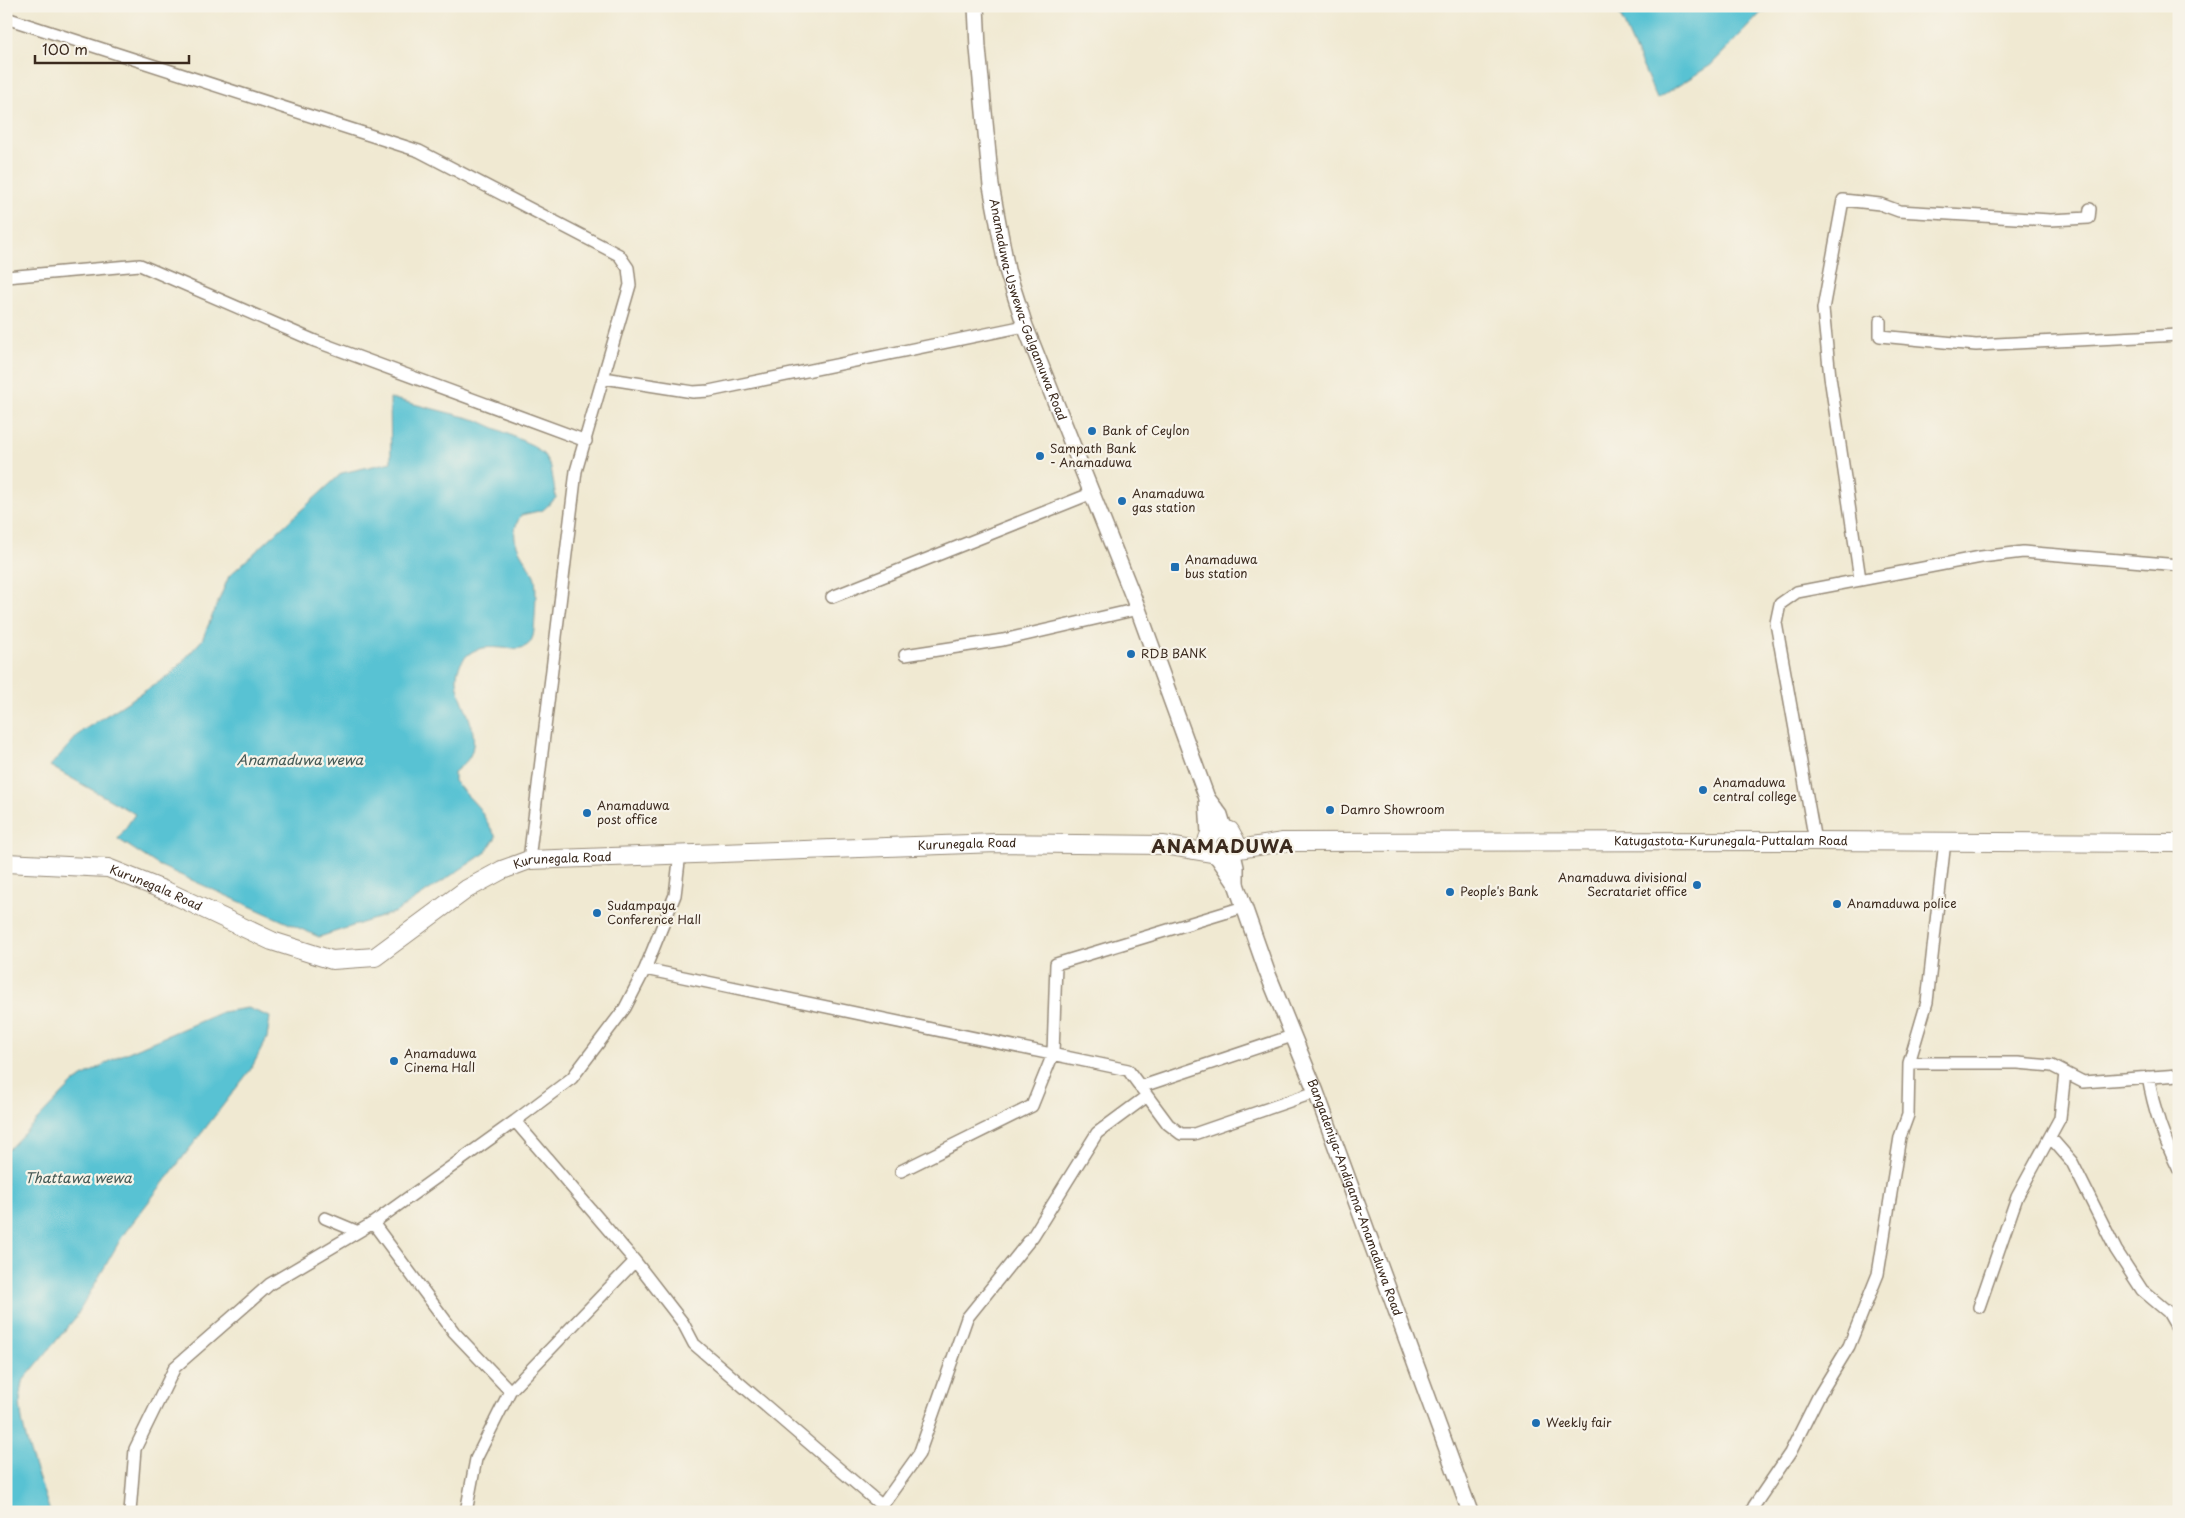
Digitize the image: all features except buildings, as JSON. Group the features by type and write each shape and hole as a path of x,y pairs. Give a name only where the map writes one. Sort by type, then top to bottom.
{"highway":[{"name":"Kurunegala Road","path":"1164,846 1221,831"},
{"name":"Katugastota-Kurunegala-Puttalam Road","path":"1221,831 1283,842"},
{"path":"1221,831 1235,840 1220,853 1207,846 1221,831"},
{"name":"Katugastota-Kurunegala-Puttalam Road","path":"1220,853 1283,842 1815,841 2179,844"},
{"name":"Kurunegala Road","path":"6,863 108,868 166,891 272,941 332,960 375,957 468,890 502,870 529,860 680,853 997,843 1164,846 1220,853"}],"main road":[{"name":"Anamaduwa-Uswewa-Galgamuwa Road","path":"976,6 979,67 991,186 1008,270 1025,326 1090,494 1138,609 1207,798 1221,831"},
{"name":"Bangadeniya-Andigama-Anamaduwa Road","path":"1220,853 1236,867 1236,884 1244,907 1292,1036 1316,1092 1470,1512"}],"street":[{"path":"6,18 419,151 619,255 628,268 630,286 576,471 529,860"},
{"path":"1860,579 1830,377 1822,309 1843,200 1880,204 1899,212 2050,220 2089,218 2090,209"},
{"path":"6,277 140,265 315,341 586,441"},
{"path":"1880,321 1880,336 1976,345 2179,335"},
{"path":"604,378 693,392 709,391 1025,326"},
{"path":"832,597 1090,494"},
{"path":"1815,841 1776,623 1780,604 1797,592 1980,557 2023,552 2179,564"},
{"path":"905,655 1003,640 1138,609"},
{"path":"1752,1512 1754,1506 1790,1453 1818,1397 1849,1346 1878,1274 1900,1137 1908,1115 1909,1063 1927,1002 1945,842"},
{"path":"130,1512 135,1450 175,1367 270,1284 356,1231 373,1223 572,1078 625,1008 645,969 675,895 680,853"},
{"path":"901,1171 1032,1106 1053,1054 1056,964 1244,907"},
{"path":"645,969 1128,1070 1168,1124 1181,1134 1194,1134 1316,1092"},
{"path":"515,1121 635,1261 683,1323 694,1344 879,1508 919,1454 967,1318 1033,1236 1097,1133 1143,1092 1292,1036"},
{"path":"1909,1063 2018,1063 2052,1066 2083,1082 2179,1075"},
{"path":"1979,1307 2018,1197 2060,1118 2065,1074"},
{"path":"2148,1077 2154,1111 2166,1144 2179,1170"},
{"path":"2050,1138 2072,1162 2116,1250 2142,1290 2168,1312 2179,1331"},
{"path":"325,1218 356,1231"},
{"path":"373,1223 454,1332 510,1391"},
{"path":"466,1512 476,1460 510,1391 635,1261"}],"water":[{"path":"1616,6 1777,6 1761,13 1711,65 1657,99"},
{"name":"Anamaduwa wewa","path":"390,398 477,420 532,445 544,455 551,467 556,498 543,510 521,515 515,530 516,543 534,575 536,583 533,636 528,644 521,648 489,647 478,649 468,654 460,665 457,675 461,697 473,732 473,744 469,758 454,772 454,781 479,808 496,837 485,853 396,912 319,937 158,865 118,839 135,814 50,766 82,731 170,675 202,640 229,576 342,473 391,462"},
{"name":"Thattawa wewa","path":"248,1008 270,1017 267,1038 251,1069 123,1235 76,1317 22,1382 20,1397 24,1430 50,1512 6,1512 6,1152 74,1082 117,1057 222,1012"}],"place":[{"name":"Bank of Ceylon","path":"1092,431"},
{"name":"Sampath Bank - Anamaduwa","path":"1040,456"},
{"name":"Anamaduwa gas station","path":"1122,501"},
{"name":"Anamaduwa bus station","path":"1175,567"},
{"name":"RDB BANK","path":"1131,654"},
{"name":"Anamaduwa central college","path":"1703,790"},
{"name":"Damro Showroom","path":"1330,810"},
{"name":"Anamaduwa post office","path":"587,813"},
{"name":"Anamaduwa divisional Secratariet office","path":"1697,885"},
{"name":"People's Bank","path":"1450,892"},
{"name":"Anamaduwa police","path":"1837,904"},
{"name":"Sudampaya Conference Hall","path":"597,913"},
{"name":"Anamaduwa Cinema Hall","path":"394,1061"},
{"name":"Weekly fair","path":"1536,1423"}],"district":[{"name":"ANAMADUWA","path":"1223,847"}]}
